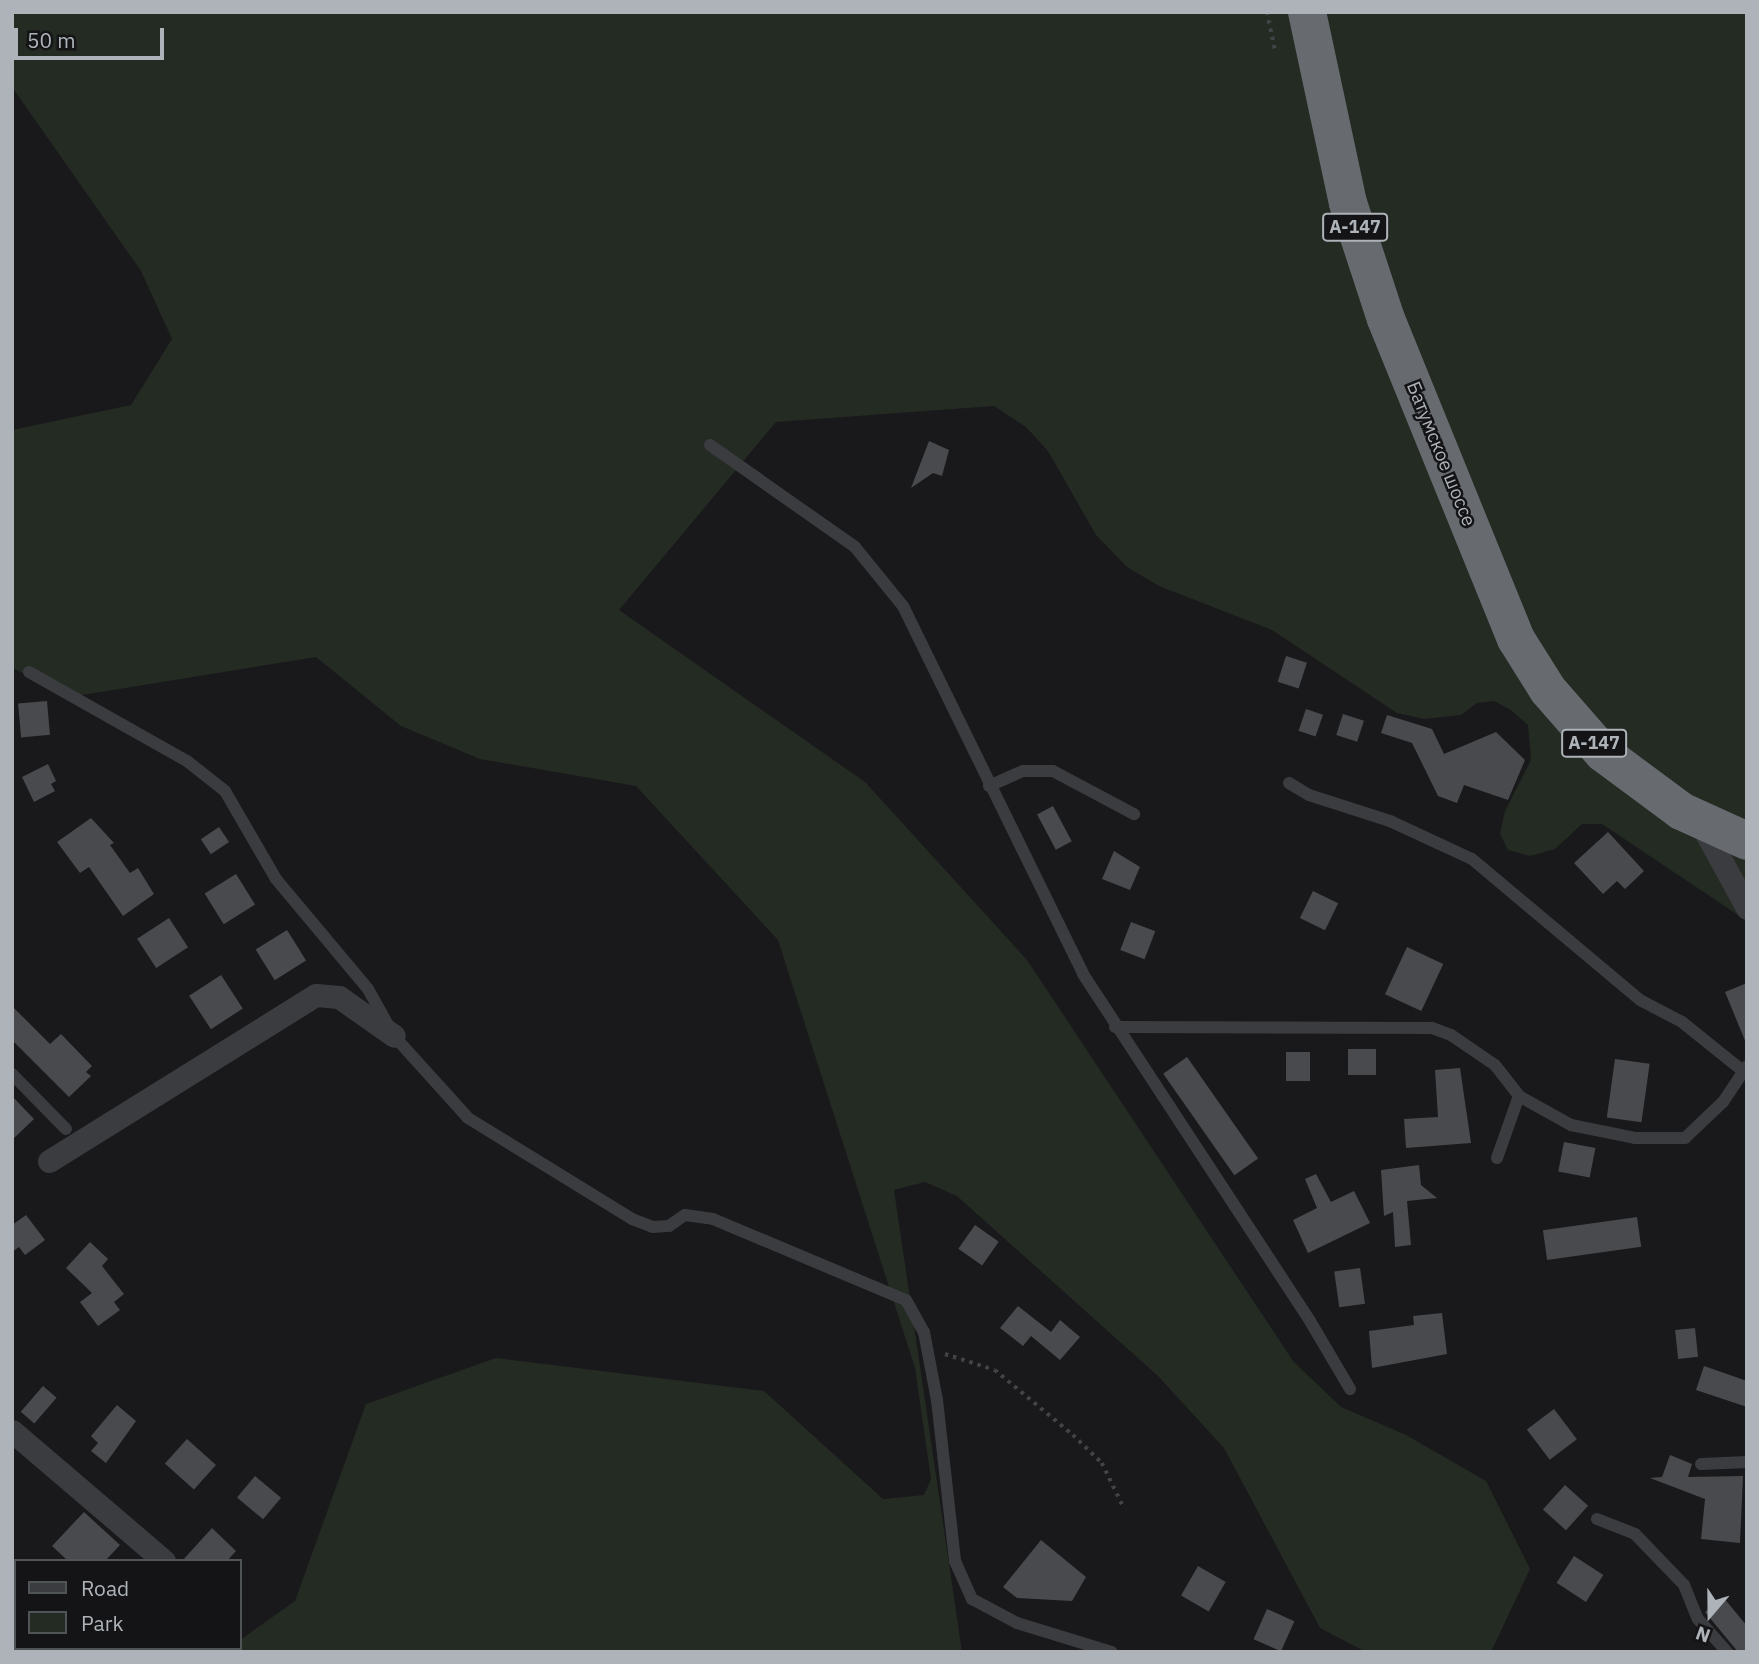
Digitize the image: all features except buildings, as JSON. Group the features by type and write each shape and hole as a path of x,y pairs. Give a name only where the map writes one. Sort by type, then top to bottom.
{"highway":[{"name":"Батумское шоссе","path":"1307,12 1348,203 1386,319 1516,639 1548,690 1603,753 1700,822 1747,841"}],"street":[{"name":"Батумское шоссе","path":"1700,822 1747,908"},
{"path":"49,1161 316,995 339,997 394,1036"},
{"path":"12,1431 162,1559"}],"lane":[{"path":"710,445 855,547 903,606 1083,974 1115,1027 1310,1321 1350,1390"},
{"path":"29,672 187,761 225,791 276,879 368,989 394,1036 468,1118 632,1219 653,1227 669,1226 685,1215 713,1219 906,1300 924,1332 928,1350 945,1460 955,1562 972,1599 1017,1623 1112,1652"},
{"path":"989,786 1023,771 1052,771 1134,814"},
{"path":"1115,1027 1432,1028 1451,1035 1495,1065 1519,1096 1571,1125 1636,1138 1685,1138 1723,1102 1745,1068 1682,1022 1630,993 1472,859 1390,821 1309,795 1289,783"},
{"path":"12,1074 66,1129"},
{"path":"1497,1157 1519,1096"},
{"path":"1701,1464 1747,1462"},
{"path":"1597,1518 1636,1534 1684,1585 1698,1619 1727,1652"}],"path":[{"path":"1267,12 1275,50"},
{"path":"928,1350 975,1360 995,1370 1102,1462 1123,1506"}],"green space":[{"path":"12,12 1747,12 1747,921 1602,824 1582,824 1555,849 1530,856 1508,850 1500,834 1505,811 1531,760 1528,725 1511,710 1494,701 1477,703 1461,715 1424,719 1397,713 1272,630 1159,586 1127,567 1096,535 1048,451 1026,427 994,406 776,422 619,610 865,782 1027,960 1293,1361 1341,1407 1406,1435 1486,1481 1530,1569 1491,1652 1366,1652 1320,1628 1224,1448 1158,1376 957,1196 925,1182 894,1190 962,1652 223,1652 242,1650 242,1639 295,1601 366,1404 496,1358 764,1391 883,1499 924,1495 931,1479 915,1368 778,940 636,786 480,759 401,726 316,657 76,696 12,668 12,430 131,405 172,339 141,271 12,87"},
{"path":"12,1580 14,1650 219,1652 12,1652"}]}
